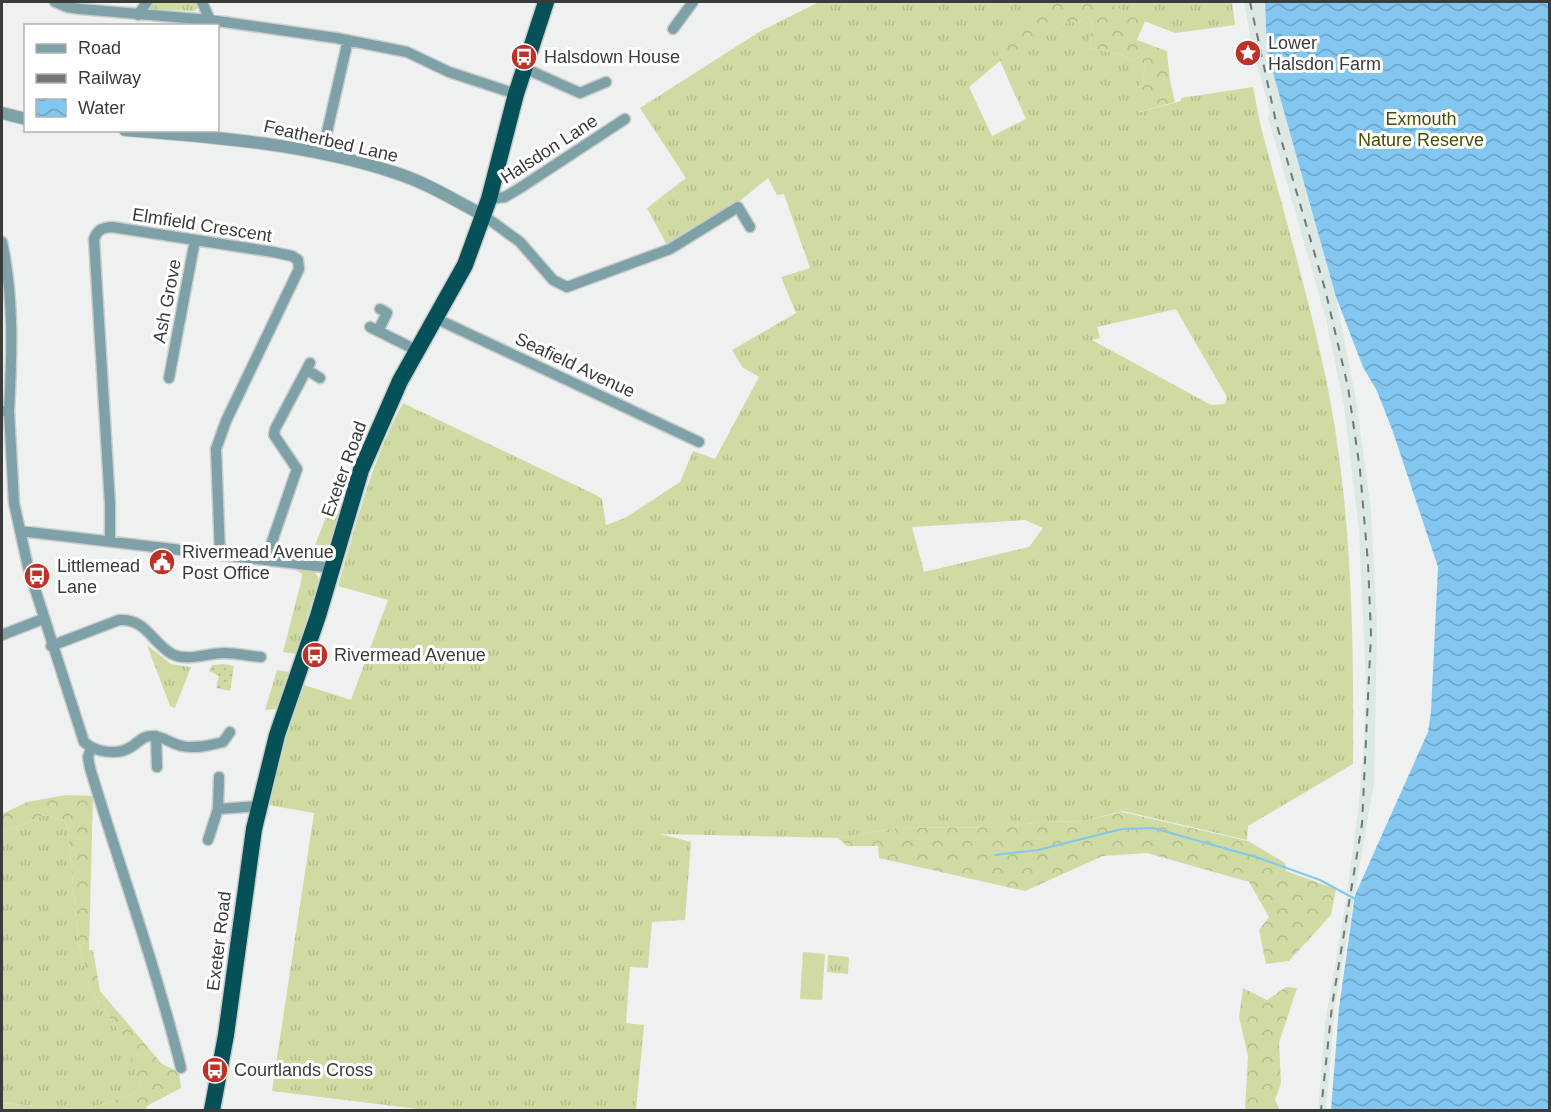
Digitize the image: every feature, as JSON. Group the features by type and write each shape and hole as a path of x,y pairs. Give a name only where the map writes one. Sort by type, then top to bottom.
{"highway":[{"name":"Exeter Road","path":"212,1110 226,1035 259,806 277,735 333,568 361,470 400,381 437,319 465,265 486,207 516,94 546,2"}],"street":[{"path":"55,2 67,8 290,30 348,40 407,52 449,72 516,94"},
{"path":"138,15 147,2"},
{"path":"202,2 210,21"},
{"path":"673,29 693,2"},
{"path":"322,154 348,40"},
{"path":"524,68 580,93 606,82"},
{"path":"2,113 24,118"},
{"name":"Halsdon Lane","path":"486,207 520,188 625,119"},
{"name":"Featherbed Lane","path":"149,132 232,139 322,154 397,173 486,207 553,280 567,287 670,249 738,207 750,227"},
{"name":"Elmfield Crescent","path":"110,540 110,504 94,239 102,228 112,227 292,256 298,260 299,269 230,412 216,449 220,554"},
{"name":"Ash Grove","path":"159,365 170,374 195,240"},
{"path":"2,242 7,269 11,331 5,411 20,531 43,619 80,734 91,748 105,751 126,749 148,736 156,736 181,746 196,747 223,742 230,732"},
{"path":"380,309 387,313 374,329 418,351"},
{"name":"Seafield Avenue","path":"437,319 699,442"},
{"path":"266,559 297,469 274,435 275,429 309,367 320,378"},
{"path":"20,531 333,568"},
{"path":"2,635 43,619"},
{"path":"51,646 120,620 129,619 138,622 172,654 182,657 224,653 261,657"},
{"path":"156,736 157,767"},
{"path":"91,748 88,757 90,768 123,881 161,993 181,1068"},
{"path":"208,840 218,809 219,777"},
{"path":"218,809 259,806"}],"shaded area":[{"path":"1244,2 1265,2 1267,51 1336,298 1356,400 1371,511 1377,624 1374,783 1335,1006 1326,1110 1318,1110 1325,1023 1346,900 1358,811 1364,742 1366,683 1359,530 1344,405 1326,319 1268,117 1270,113 1251,41"}],"green space":[{"path":"1062,1 1107,2 1145,21 1137,40 1167,51 1175,102 1139,112 1139,89 1146,65 1119,54 1090,48 1092,15 1075,23 1071,20 1000,61 997,49 1009,35 1048,5"},
{"path":"153,2 197,2 199,7 194,11 151,9"},
{"path":"819,2 1059,2 1055,3 1000,60 1071,20 1075,23 1092,15 1090,48 1119,54 1146,65 1139,89 1140,112 1181,101 1181,98 1253,87 1260,123 1311,315 1335,427 1350,571 1353,764 1248,826 1247,840 1123,811 1084,821 1042,822 1006,827 897,828 838,838 660,834 691,842 685,920 652,922 648,968 630,967 626,1023 644,1025 636,1110 426,1110 272,1091 314,813 268,805 284,743 304,685 351,700 388,600 338,586 366,493 392,425 403,403 596,495 602,499 606,525 625,518 680,482 693,451 715,459 759,377 742,367 732,350 796,313 781,277 810,268 784,194 777,195 768,178 736,204 668,247 647,208 686,178 640,108 759,32","holes":["1000,61 1026,119 992,136 969,87","1176,309 1227,397 1225,404 1211,405 1092,340 1100,338 1097,327","1025,520 1043,528 1029,547 924,572 912,527"]},
{"path":"1107,2 1232,2 1235,25 1175,33 1134,17"},
{"path":"332,493 341,497 338,508 340,509 328,551 321,558 306,557 314,548 334,496"},
{"path":"293,568 315,572 319,579 296,654 283,652 302,574"},
{"path":"147,645 171,664 191,667 175,708 170,706"},
{"path":"212,665 234,666 230,691 216,688 219,676 209,671"},
{"path":"277,670 290,672 277,709 265,710"},
{"path":"66,795 93,796 89,950 93,950 100,991 162,1064 179,1072 181,1088 147,1106 146,1110 84,1110 134,1094 140,1085 123,1037 91,990 78,940 68,830 64,820 45,815 2,833 2,814 27,802"},
{"path":"1122,812 1248,841 1285,863 1286,871 1336,889 1331,915 1289,961 1266,964 1259,930 1269,917 1249,882 1147,853 1103,856 1025,891 879,858 878,846 847,846 838,838 897,828 1006,827 1042,822 1084,821"},
{"path":"45,815 64,820 68,830 78,940 91,990 123,1037 140,1085 134,1094 84,1110 2,1103 2,833"},
{"path":"803,952 825,954 822,1000 800,999"},
{"path":"828,955 849,957 848,974 827,972"},
{"path":"1286,987 1297,988 1279,1043 1281,1083 1275,1100 1280,1110 1245,1110 1248,1056 1239,1017 1243,988 1267,1000"},
{"path":"2,1103 84,1110 2,1110"}],"water":[{"name":"Exmouth Nature Reserve","path":"1265,2 1549,2 1549,1110 1331,1110 1339,1008 1355,895 1428,732 1438,567 1393,432 1377,391 1363,367 1336,297 1267,51"}],"waterway":[{"path":"995,855 1038,850 1122,829 1153,828 1259,858 1320,880 1357,900"}],"railway":[{"path":"1250,2 1276,122 1325,289 1348,387 1360,470 1368,563 1371,634 1362,824 1332,1006 1321,1110"}],"place":[{"name":"Lower Halsdon Farm","path":"1248,53"},
{"name":"Halsdown House","path":"524,57"},
{"name":"Rivermead Avenue Post Office","path":"162,562"},
{"name":"Littlemead Lane","path":"37,576"},
{"name":"Rivermead Avenue","path":"315,655"},
{"name":"Courtlands Cross","path":"215,1070"}]}
